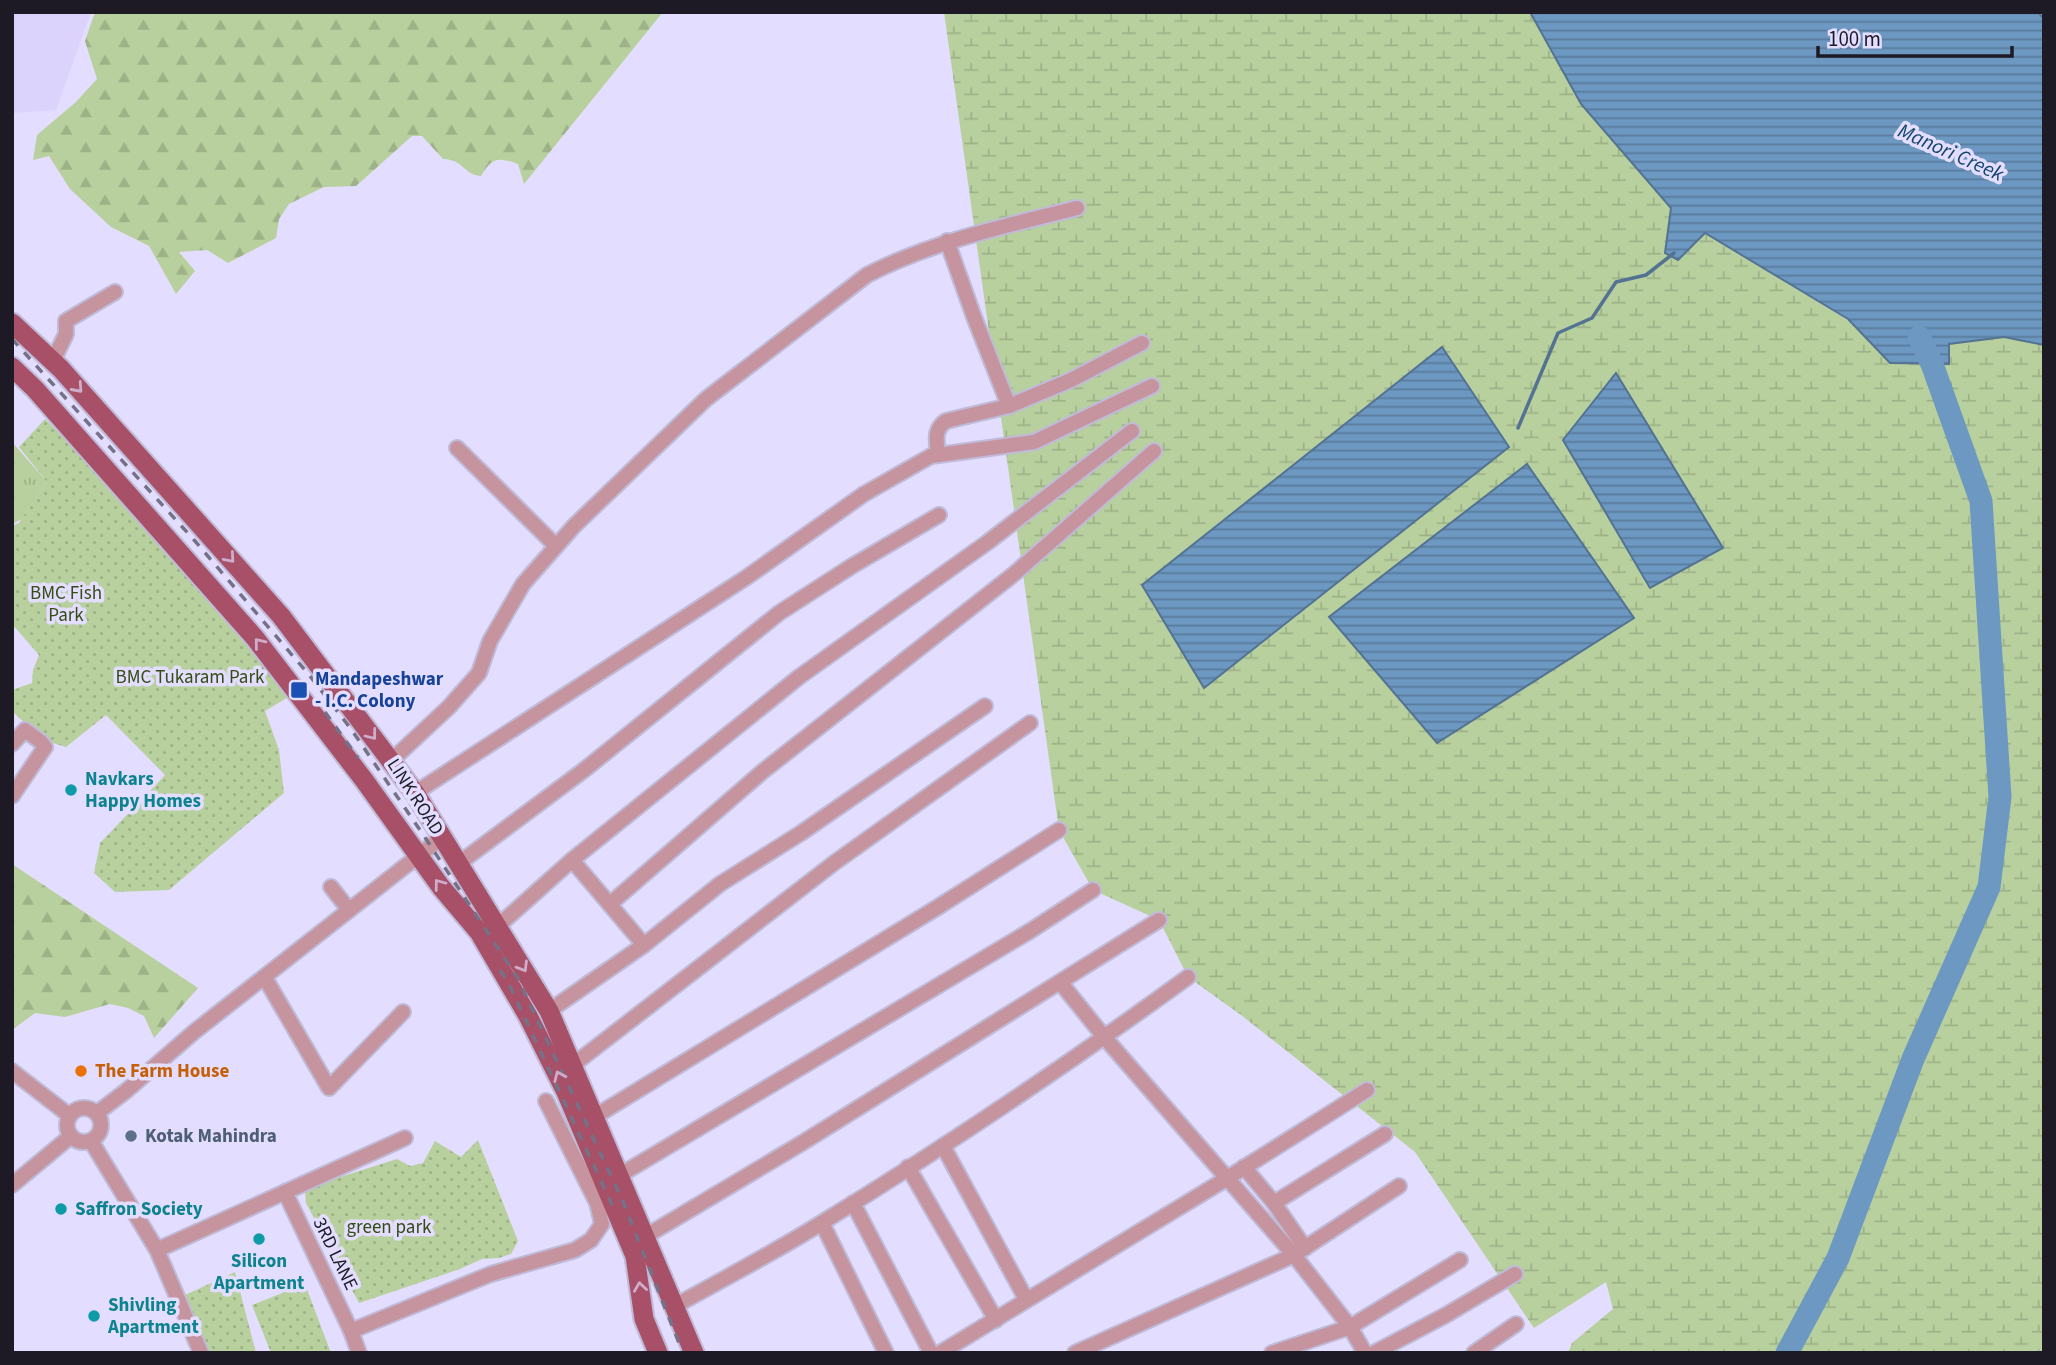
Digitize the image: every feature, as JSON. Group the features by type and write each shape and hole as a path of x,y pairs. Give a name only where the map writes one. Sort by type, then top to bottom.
{"main road":[{"name":"LINK ROAD","path":"12,323 53,361 281,616 415,793 549,1011 694,1353"},
{"name":"LINK ROAD","path":"12,367 35,389 255,638 365,780 440,887 478,932 555,1068 635,1256 644,1319 658,1353"}],"street":[{"path":"392,760 449,707 479,673 490,641 523,584 556,546 706,399 867,275 896,260 947,241 1077,208"},
{"path":"947,241 1009,406"},
{"path":"53,361 66,334 66,321 115,292"},
{"path":"938,455 936,433 939,426 946,421 1009,406 1071,380 1142,343"},
{"path":"415,793 747,577 863,494 931,456 1034,442 1152,386"},
{"path":"498,926 572,860 799,677 988,542 1132,430"},
{"path":"457,448 556,546"},
{"path":"610,904 762,772 1014,574 1154,451"},
{"path":"458,864 584,770 779,613 939,515"},
{"path":"549,1011 644,945 720,884 801,833 985,706"},
{"path":"573,1065 834,863 1030,723"},
{"path":"12,744 25,730 45,747 12,796"},
{"path":"594,1116 938,907 1059,830"},
{"path":"97,1113 194,1032 441,838"},
{"path":"572,860 644,945"},
{"path":"334,885 351,908"},
{"path":"620,1175 972,966 1093,890"},
{"path":"646,1236 803,1143 1159,920"},
{"path":"675,1306 822,1223 943,1146 1105,1038 1188,977"},
{"path":"265,978 329,1088 403,1012"},
{"path":"1060,982 1226,1179 1300,1252"},
{"path":"12,1070 70,1116"},
{"path":"940,1353 1367,1090"},
{"path":"351,1331 491,1274 575,1250 591,1240 602,1224 597,1203 546,1101"},
{"path":"85,1108 97,1113 102,1128 100,1133 92,1141 80,1142 71,1136 67,1127 70,1116 85,1108"},
{"path":"1274,1203 1385,1134"},
{"path":"12,1185 71,1136"},
{"path":"157,1250 405,1138"},
{"path":"92,1141 157,1250 201,1353"},
{"path":"943,1146 1026,1299"},
{"path":"908,1167 996,1320"},
{"path":"1244,1167 1274,1203 1300,1252 1365,1353"},
{"path":"1075,1353 1300,1252 1399,1186"},
{"name":"3RD LANE","path":"285,1192 359,1353"},
{"path":"853,1203 931,1353"},
{"path":"822,1223 886,1353"},
{"path":"1272,1353 1350,1327 1460,1260"},
{"path":"1374,1353 1516,1274"},
{"path":"1474,1353 1516,1324"}],"shaded area":[{"path":"12,12 91,12 56,110 12,113"}],"green space":[{"path":"95,12 663,12 524,184 518,164 496,160 481,176 475,175 456,162 443,159 422,136 412,136 356,186 324,187 289,204 279,219 276,238 228,263 207,250 179,252 195,271 176,294 149,246 111,227 70,189 49,156 33,160 37,135 76,102 97,79 85,41"},
{"path":"944,12 1530,12 1581,104 1671,208 1678,260 1704,233 1851,322 1949,364 1949,344 2004,337 2044,345 2044,1353 1568,1353 1572,1343 1613,1309 1606,1282 1534,1328 1415,1152 1241,1015 1188,977 1159,920 1093,890 1059,830"},
{"path":"45,419 148,521 290,696 265,711 279,750 284,793 169,890 115,892 94,873 100,843 165,775 106,715 66,747 43,740 12,711 12,690 32,683 33,670 39,655 12,624 12,526 19,523 47,482 19,447"},
{"path":"12,442 47,482 22,519 12,524"},
{"path":"12,864 198,988 154,1038 144,1016 128,1008 110,1004 65,1017 35,1013 12,1030"},
{"name":"green park","path":"478,1140 518,1241 511,1254 482,1259 359,1303 306,1203 305,1191 315,1185 397,1159 410,1166 423,1163 435,1141 461,1157"},
{"path":"235,1272 256,1353 206,1353 194,1338 185,1295"},
{"path":"305,1284 331,1353 271,1353 252,1305"}],"water":[{"name":"Manori Creek","path":"1530,12 2038,12 2044,19 2044,345 2004,337 1949,344 1949,364 1890,363 1848,319 1705,233 1678,260 1665,253 1671,208 1581,104"},
{"path":"1442,347 1509,447 1204,688 1142,585"},
{"path":"1616,373 1723,548 1650,588 1563,440"},
{"path":"1527,464 1634,618 1437,743 1329,617"}],"waterway":[{"path":"1518,428 1558,333 1592,318 1616,282 1646,275 1674,253"},
{"path":"1787,1353 1838,1258 1913,1059 1989,887 2000,797 1981,501 1932,364 1919,337"}],"railway":[{"path":"12,339 195,541 310,676 351,729 422,833 517,977 622,1199 683,1353"},
{"path":"325,712 358,758"},
{"path":"500,970 616,1213"}],"place":[{"name":"Mandapeshwar - I.C. Colony","path":"299,690"},
{"name":"Navkars Happy Homes","path":"71,790"},
{"name":"The Farm House","path":"81,1071"},
{"name":"Kotak Mahindra","path":"131,1136"},
{"name":"Saffron Society","path":"61,1209"},
{"name":"Silicon Apartment","path":"259,1239"},
{"name":"Shivling Apartment","path":"94,1316"}],"park label":[{"name":"BMC Fish Park","path":"66,604"},
{"name":"BMC Tukaram Park","path":"190,677"}]}
